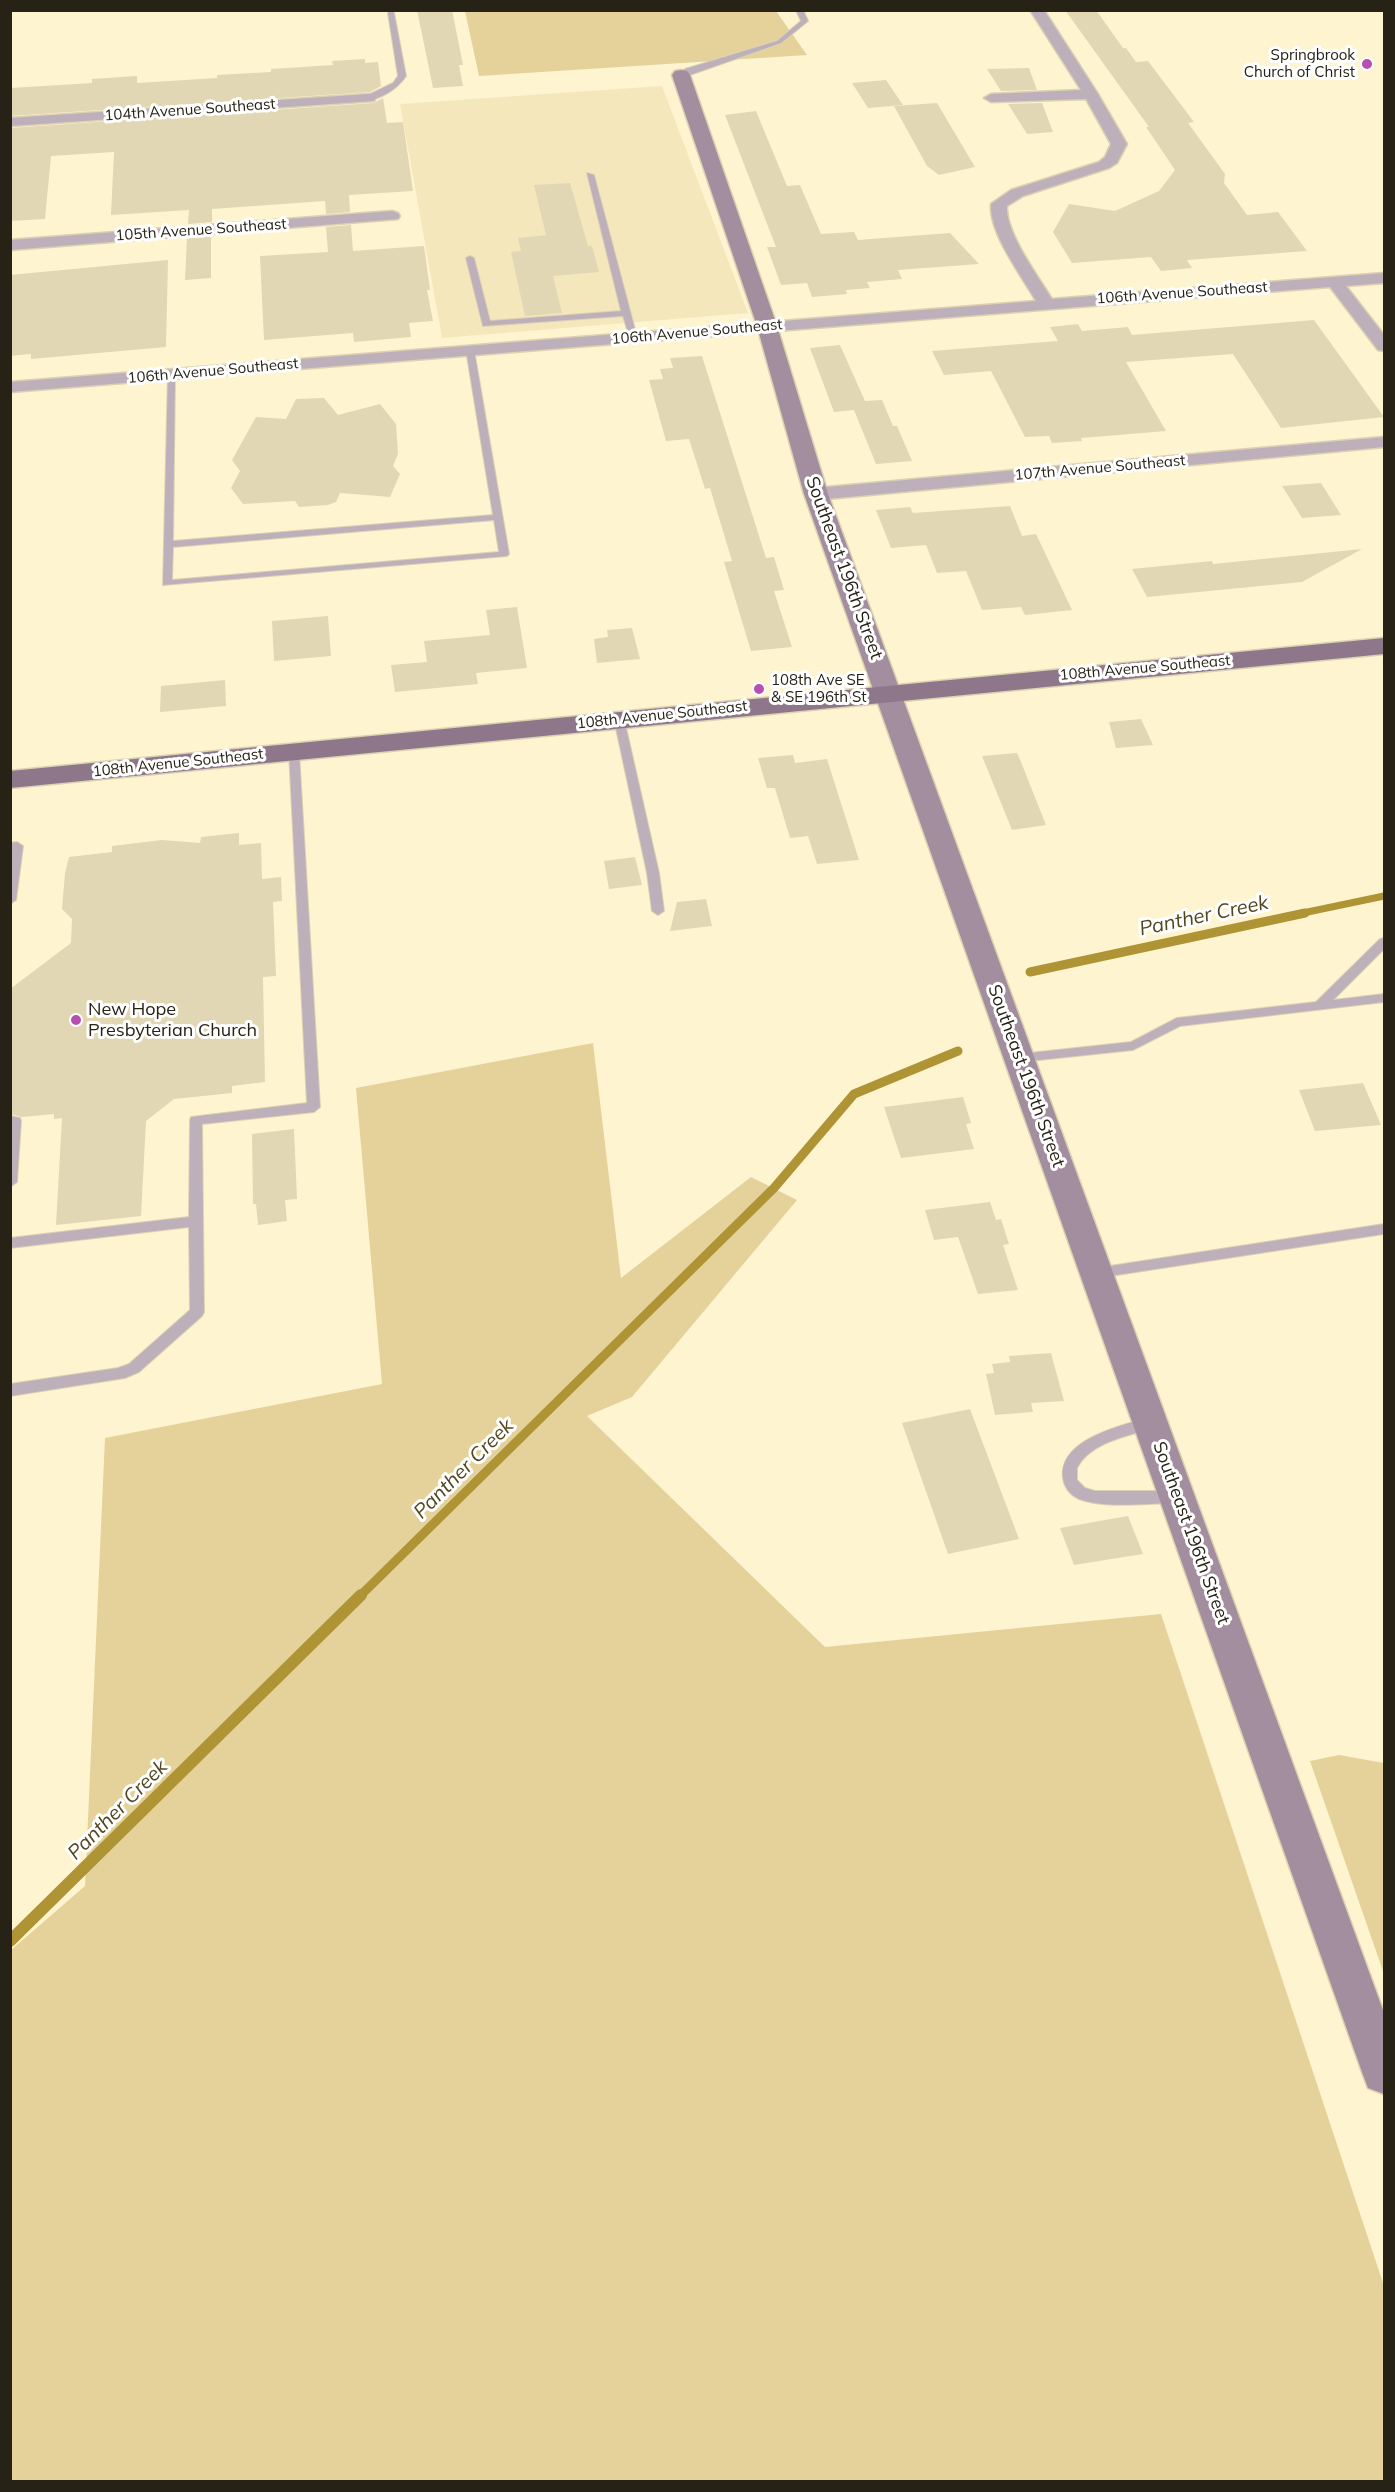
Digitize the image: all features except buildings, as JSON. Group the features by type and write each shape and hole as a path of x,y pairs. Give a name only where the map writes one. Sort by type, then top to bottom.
{"main road":[{"name":"108th Avenue Southeast","path":"10,780 1384,645"}],"street":[{"path":"1037,10 1092,94 1119,144 1112,160 1104,165 1017,193 999,204 998,216 1003,229 1046,304"},
{"name":"Southeast 196th Street","path":"681,75 767,326 816,494 1384,2072"},
{"path":"991,98 1092,94"},
{"name":"104th Avenue Southeast","path":"10,122 369,98"},
{"name":"105th Avenue Southeast","path":"10,244 392,216"},
{"name":"106th Avenue Southeast","path":"10,387 1384,278"},
{"path":"1334,281 1384,346"},
{"name":"107th Avenue Southeast","path":"816,494 1384,442"}],"lane":[{"path":"681,75 779,42 805,21 799,10"},
{"path":"369,98 396,85 402,76 391,13"},
{"path":"590,175 633,337"},
{"path":"470,258 486,324 626,313"},
{"path":"171,374 167,583 504,554 470,350"},
{"path":"168,544 498,517"},
{"path":"619,719 653,873 658,911"},
{"path":"10,1389 120,1374 134,1368 197,1312 196,1120 314,1107 294,752"},
{"path":"10,847 16,846 10,900"},
{"path":"1320,1005 1384,942"},
{"path":"1020,1058 1132,1046 1177,1022 1384,998"},
{"path":"10,1121 15,1121 10,1182"},
{"path":"10,1244 196,1221"},
{"path":"1097,1273 1384,1229"},
{"path":"1151,1423 1111,1436 1084,1449 1071,1463 1068,1471 1070,1482 1083,1495 1095,1497 1178,1497"}],"shaded area":[{"path":"465,11 776,11 807,55 479,76"},
{"path":"662,86 748,313 442,338 400,104"},
{"path":"593,1043 621,1278 751,1177 797,1200 632,1397 587,1416 825,1647 1161,1614 1384,2286 1384,2481 11,2481 11,1950 85,1886 105,1438 382,1384 356,1088"},
{"path":"1339,1755 1384,1763 1384,1974 1310,1761"}],"waterway":[{"name":"Panther Creek","path":"1298,914 1384,896"},
{"name":"Panther Creek","path":"1030,972 1305,913"},
{"name":"Panther Creek","path":"360,1596 774,1188 854,1094 958,1051"},
{"name":"Panther Creek","path":"10,1941 361,1595"}],"place":[{"name":"Springbrook Church of Christ","path":"1367,64"},
{"name":"108th Ave SE & SE 196th St","path":"759,689"},
{"name":"New Hope Presbyterian Church","path":"76,1020"}]}
